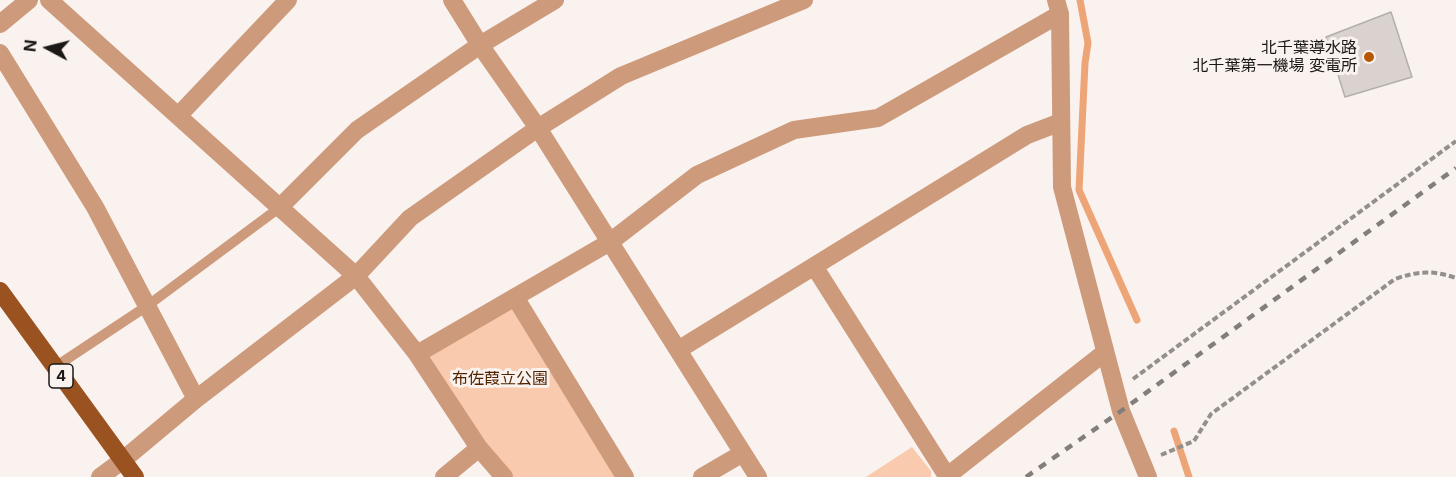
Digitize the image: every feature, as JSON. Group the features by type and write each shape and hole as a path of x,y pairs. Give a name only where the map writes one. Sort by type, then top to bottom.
{"main road":[{"name":"4","path":"0,291 135,477"}],"street":[{"path":"0,24 29,0"},
{"path":"49,0 356,276 417,354 479,448 504,477"},
{"path":"179,115 288,0"},
{"path":"452,0 480,45 538,128 758,477"},
{"path":"279,208 357,130 480,45 555,0"},
{"path":"100,477 196,399 356,276 410,218 538,128 621,76 804,0"},
{"path":"1058,7 1062,187 1115,392 1148,477"},
{"path":"417,354 610,242 697,175 794,130 878,118 1058,7"},
{"path":"0,53 95,207 196,399"},
{"path":"678,350 1027,135 1061,122"},
{"path":"814,266 947,477 1104,353"},
{"path":"515,297 625,477"},
{"path":"444,477 479,448"},
{"path":"702,477 743,453"}],"lane":[{"path":"55,367 147,306 279,208"}],"path":[{"path":"1115,392 1456,141"},
{"path":"1165,454 1194,441 1211,414 1395,279 1414,272 1439,273 1456,278"}],"green space":[{"name":"布佐葭立公園","path":"515,297 625,477 504,477 417,354"},
{"path":"912,447 931,471 931,477 866,477"}],"building":[{"name":"北千葉導水路 北千葉第一機場 変電所","path":"1391,12 1412,77 1345,97 1326,37"}],"waterway":[{"path":"1080,0 1088,43 1079,190 1137,320"},
{"path":"1174,431 1189,477"}],"railway":[{"path":"1026,477 1121,411 1456,168"}],"place":[{"name":"北千葉導水路 北千葉第一機場 変電所","path":"1369,57"}]}
